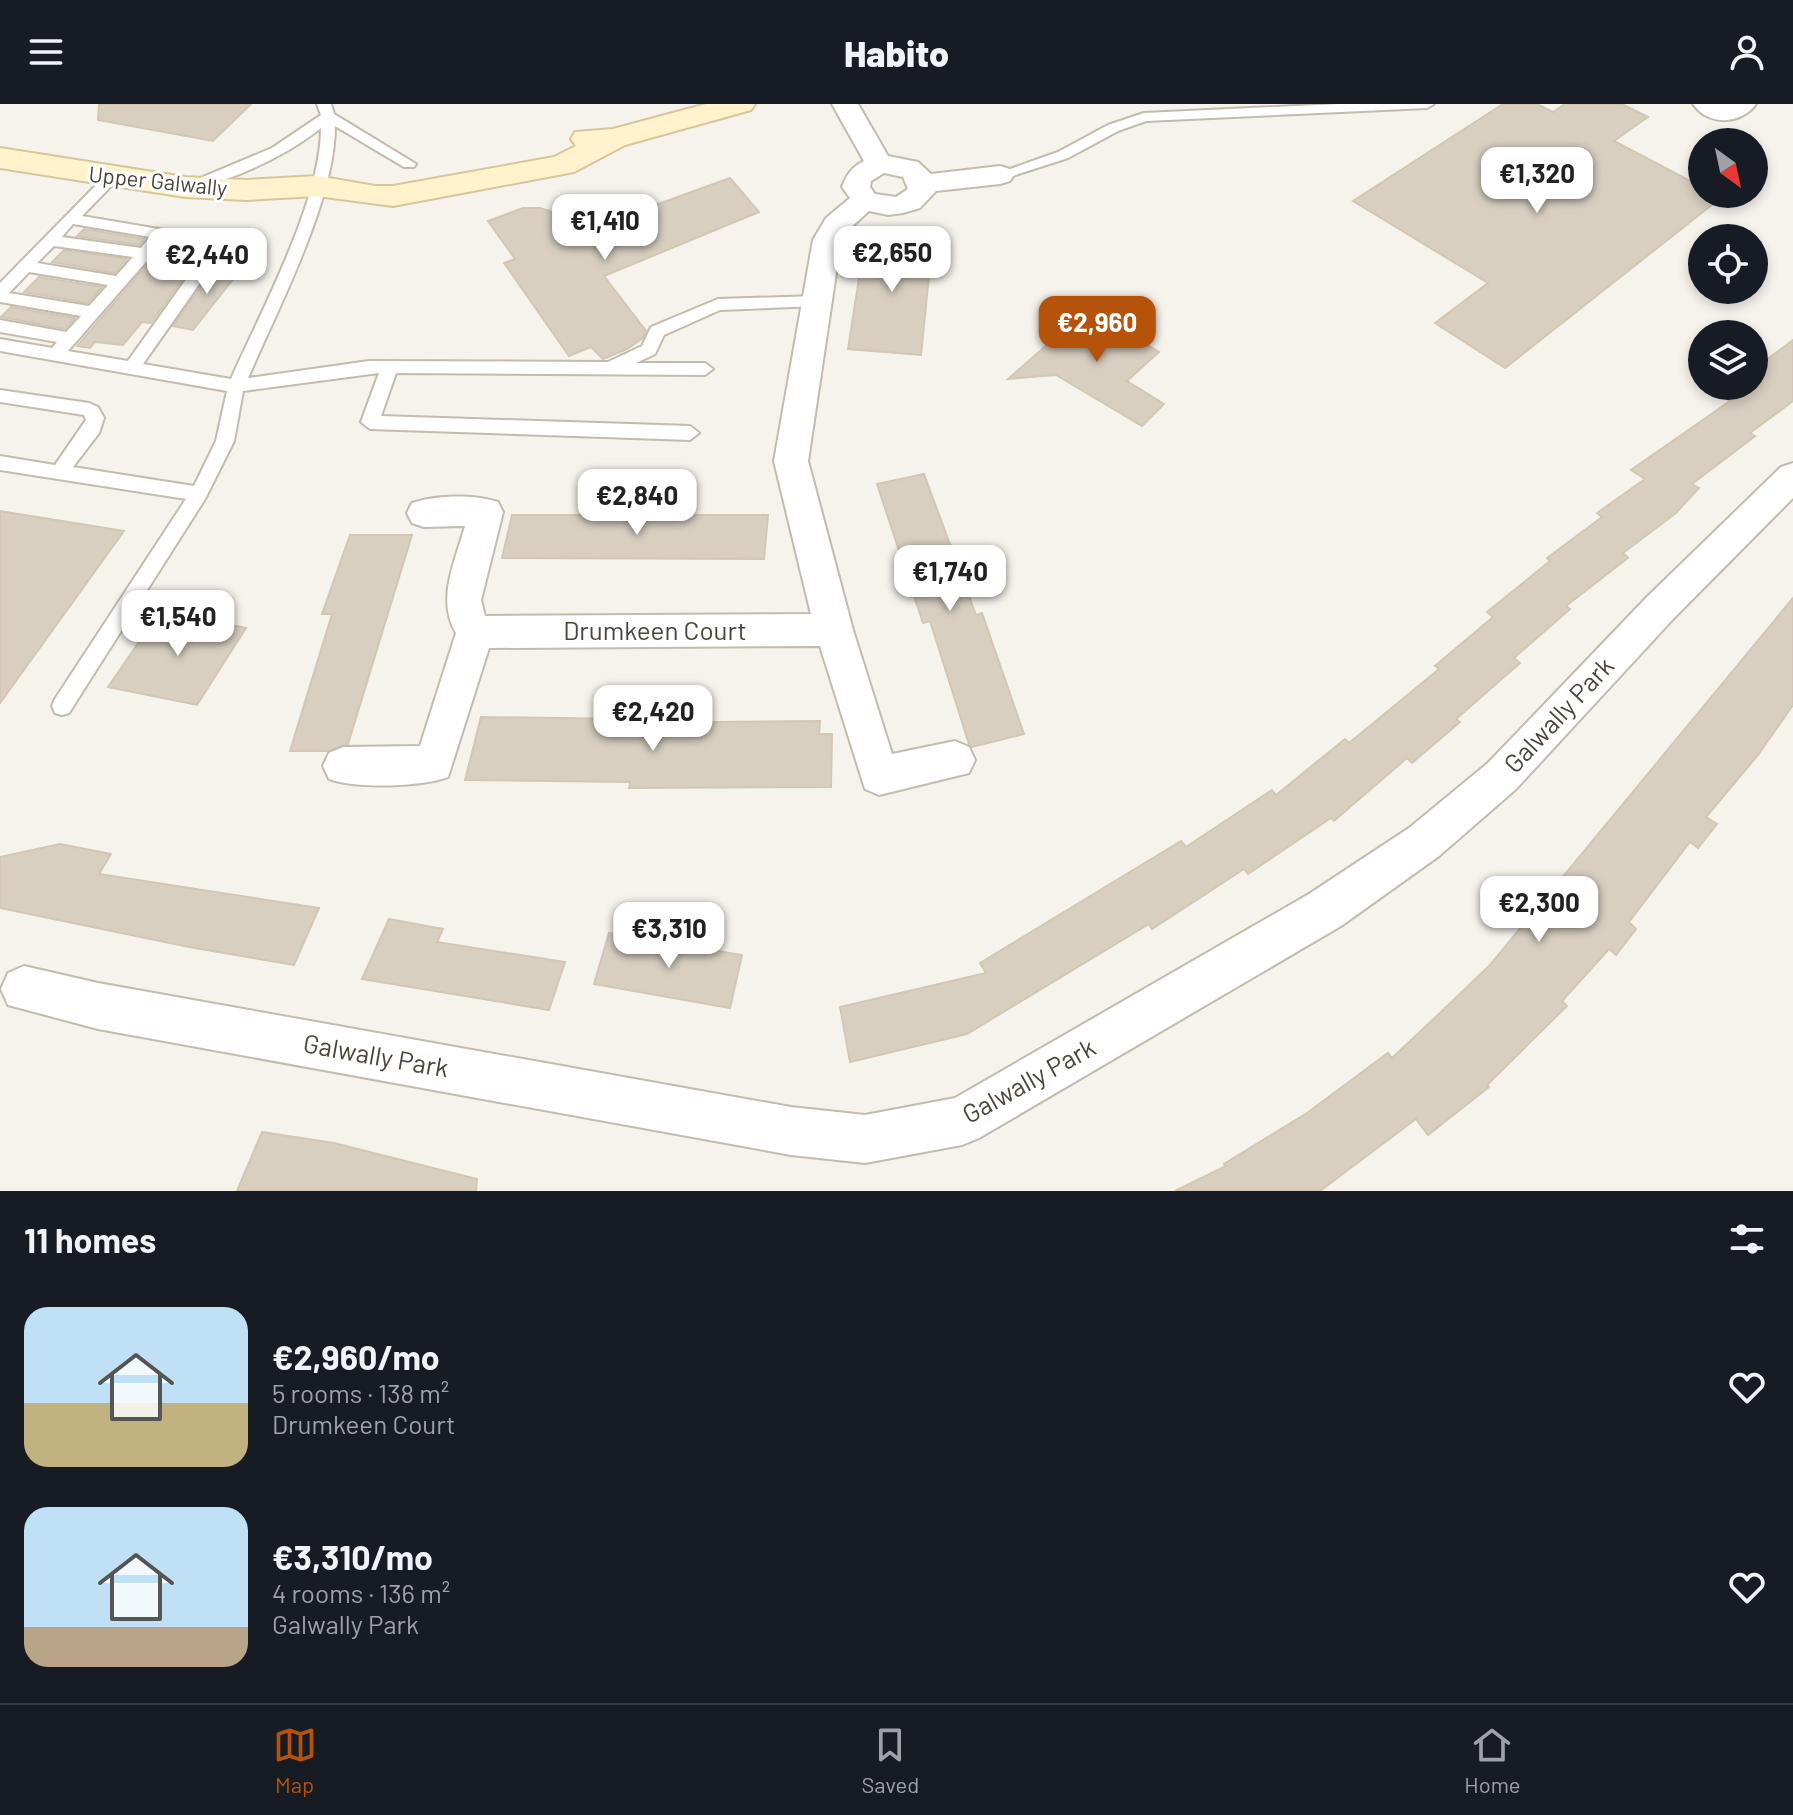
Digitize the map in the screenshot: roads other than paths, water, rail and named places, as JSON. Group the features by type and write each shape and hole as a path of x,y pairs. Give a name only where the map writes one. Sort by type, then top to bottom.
{"street":[{"name":"Upper Galwally","path":"317,186 377,166 505,153 573,140 614,138 740,104"},
{"path":"845,104 880,165"},
{"path":"1706,104 1727,114 1743,104"},
{"path":"0,134 67,147 65,170 0,179"},
{"name":"Upper Galwally","path":"0,158 185,187 246,190 317,186 393,196 563,165 614,138"},
{"path":"880,165 909,168 921,178 923,184 918,196 903,205 883,206 865,200 856,187 857,180 862,173 880,165"},
{"path":"923,184 1000,175"},
{"path":"865,200 836,225 827,240 791,461 834,630 879,776 955,760"},
{"name":"Galwally Park","path":"24,989 98,1006 791,1131 865,1139 962,1121 1312,918 1424,842 1502,776 1660,608 1793,476"},
{"path":"343,766 434,764 475,632 466,617 463,600 486,512 424,513"},
{"name":"Drumkeen Court","path":"475,632 834,630"}],"lane":[{"path":"1000,175 1063,155 1113,128 1144,117 1427,104"},
{"path":"326,110 409,164"},
{"path":"62,706 199,494 225,441 236,386 298,246 330,147 326,110"},
{"path":"185,187 266,159 298,141 326,110"},
{"path":"0,295 112,177"},
{"path":"70,219 219,244 228,251 233,261"},
{"path":"56,354 161,235"},
{"path":"50,240 144,254"},
{"path":"133,366 219,244"},
{"path":"25,266 119,282"},
{"path":"0,295 93,312"},
{"path":"608,368 649,350 657,331 718,305 817,301"},
{"path":"0,326 70,338"},
{"path":"147,346 177,332"},
{"path":"0,345 236,386 390,367 705,369"},
{"path":"390,367 370,422 690,433"},
{"path":"0,396 89,409 94,413 96,420 93,428 59,472"},
{"path":"0,463 199,494"}]}
